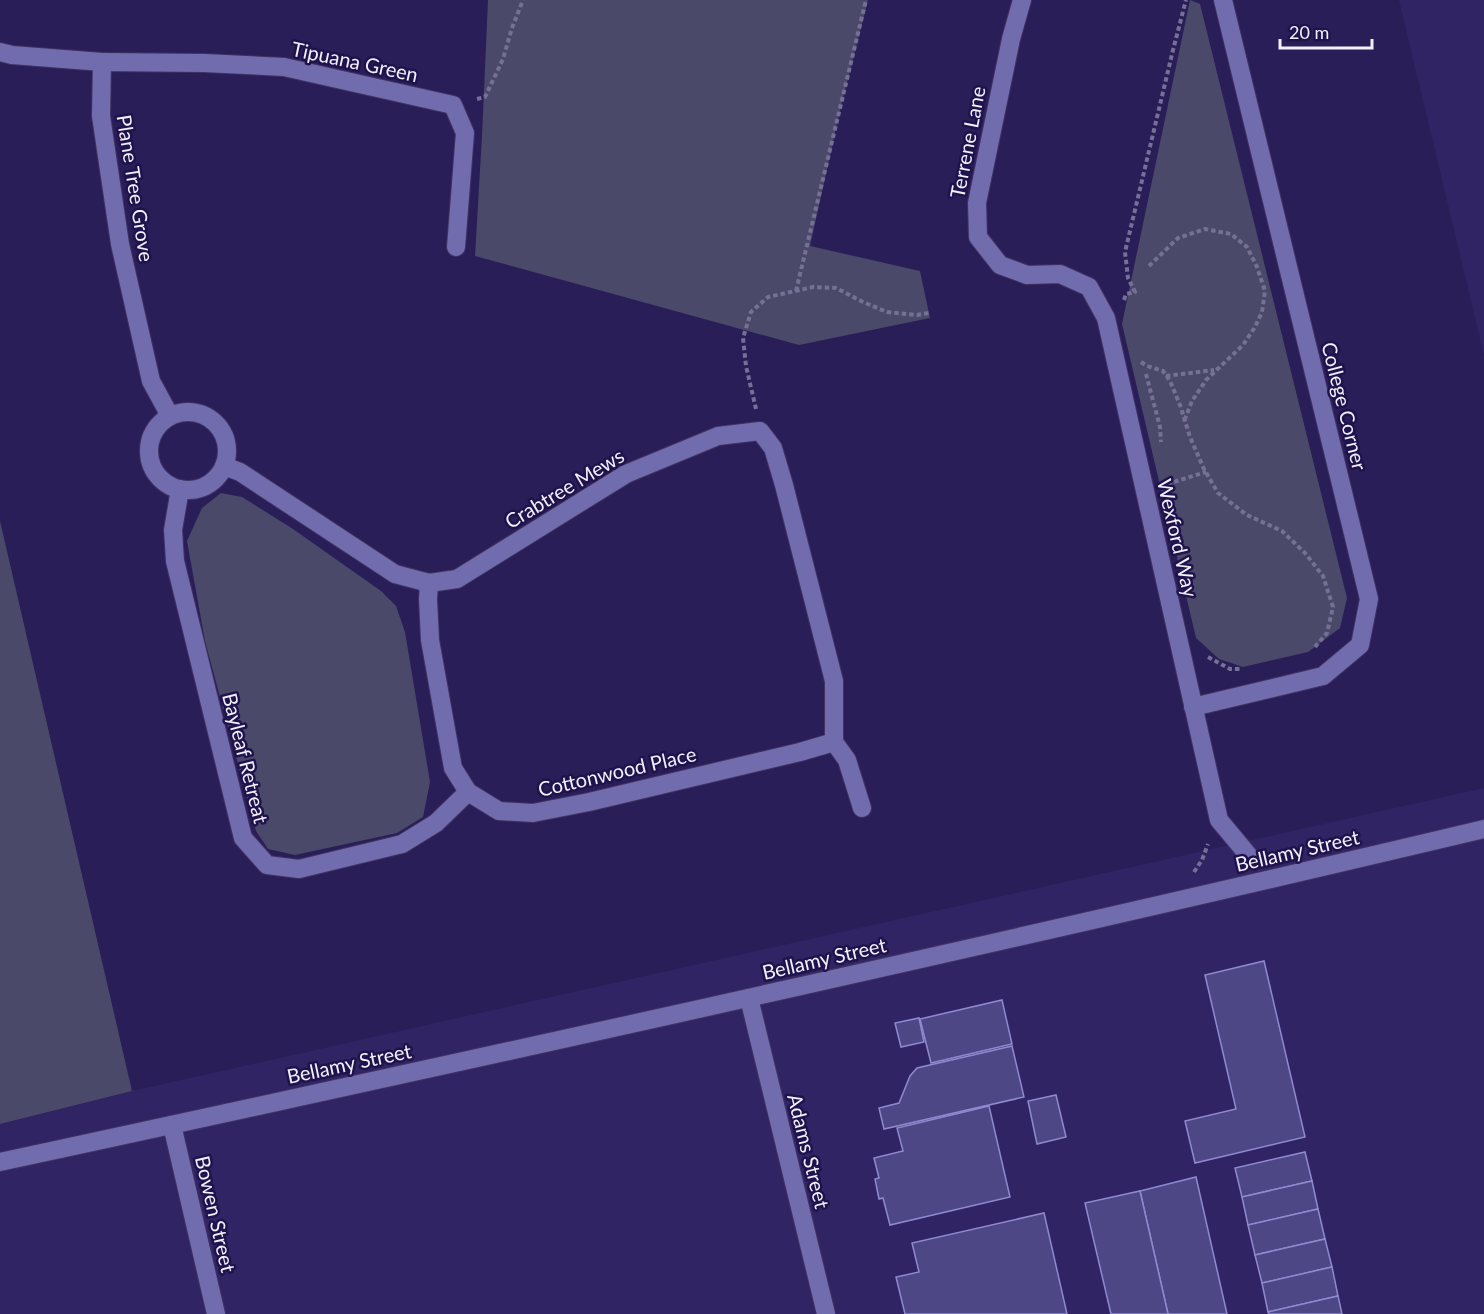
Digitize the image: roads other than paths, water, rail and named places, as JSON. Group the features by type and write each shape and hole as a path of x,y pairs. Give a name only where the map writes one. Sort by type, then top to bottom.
{"street":[{"name":"Terrene Lane","path":"1022,0 1011,39 977,203 978,237 1000,265 1028,275 1060,274 1089,287"},
{"name":"College Corner","path":"1193,707 1323,676 1360,645 1370,599 1223,0"},
{"path":"0,52 12,55 102,62"},
{"name":"Tipuana Green","path":"102,62 204,63 284,67 453,105 465,133 456,247"},
{"name":"Plane Tree Grove","path":"102,62 101,116 120,244 151,381 170,416"},
{"name":"Wexford Way","path":"1089,287 1106,318 1219,820 1249,856"},
{"path":"194,411 216,422 223,431 228,455 216,479 206,486 193,490 180,489 167,484 155,473 149,458 149,441 157,426 170,416 194,411"},
{"name":"Crabtree Mews","path":"429,583 457,579 626,474 718,436 760,431 773,448 834,681 834,742"},
{"path":"224,466 240,472 395,574 429,583"},
{"name":"Bayleaf Retreat","path":"180,489 173,530 175,561 195,648 243,838 267,865 299,869 402,844 436,823 468,792"},
{"name":"Cottonwood Place","path":"429,583 430,639 453,768 468,792 499,811 534,813 589,802 834,742"},
{"path":"834,742 847,760 862,808"},
{"name":"Bellamy Street","path":"0,1162 749,998 1484,829"},
{"name":"Adams Street","path":"749,998 826,1314"},
{"name":"Bowen Street","path":"172,1125 216,1314"}]}
